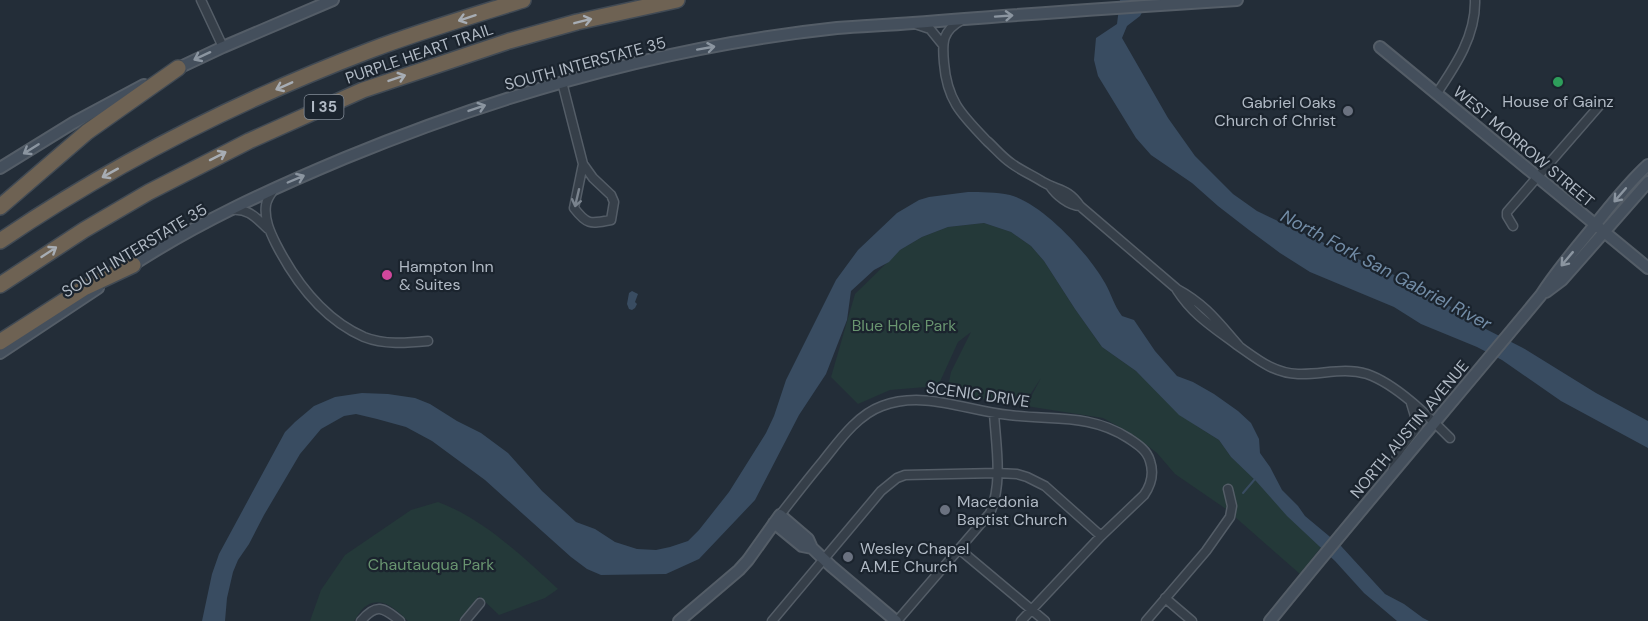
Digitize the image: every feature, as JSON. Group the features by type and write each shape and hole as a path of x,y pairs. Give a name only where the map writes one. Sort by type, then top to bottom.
{"highway":[{"name":"PURPLE HEART TRAIL","path":"0,241 115,170 181,134 245,104 373,49 523,0"},
{"name":"PURPLE HEART TRAIL","path":"0,285 84,230 149,192 249,141 363,90 509,41 577,22 677,0"},
{"path":"0,207 87,132 178,68"},
{"path":"0,342 84,288 133,265"}],"main road":[{"path":"0,168 127,93 223,47 333,0"},
{"name":"SOUTH INTERSTATE 35","path":"0,353 133,265 230,210 275,188 428,125 561,82 701,49 836,28 1237,0"},
{"name":"WEST MORROW STREET","path":"1380,47 1648,268"},
{"name":"NORTH AUSTIN AVENUE","path":"1270,621 1378,488 1529,309 1541,295 1562,280 1600,228 1620,194 1648,165"},
{"name":"NORTH AUSTIN AVENUE","path":"1600,228 1648,182"},
{"path":"777,519 802,546 812,548 896,621"},
{"name":"SCENIC DRIVE","path":"679,621 743,565 777,519"}],"street":[{"path":"201,0 223,47"},
{"path":"1437,93 1467,41 1474,20 1475,0"},
{"path":"964,18 951,27 942,45 945,79 951,98 965,118 1011,164 1071,195 1080,206 1177,289 1193,298 1211,314 1239,346 1263,364 1281,371 1299,374 1340,370 1363,373 1388,384 1450,438"},
{"path":"911,23 930,30 942,45"},
{"path":"561,82 583,164 593,178 611,195 614,202 611,220 591,224 584,220 574,207 583,164"},
{"path":"1513,226 1507,213 1600,105"},
{"path":"275,188 266,206 269,229 287,265 304,290 330,316 367,338 387,343 428,341"},
{"path":"230,210 240,209 252,213 269,229"},
{"name":"SCENIC DRIVE","path":"777,519 844,435 858,421 880,406 908,400 922,400 1010,416 1069,419 1103,425 1125,436 1145,451 1151,463 1152,472 1148,489 1021,621"},
{"path":"1391,475 1399,451 1418,426 1411,403"},
{"path":"896,621 990,513 998,483 994,413"},
{"path":"772,621 882,491 897,478 905,475 997,473 1027,477 1045,486 1101,536"},
{"path":"1146,621 1206,551 1230,517 1232,506 1228,489"},
{"path":"959,549 1045,621"},
{"path":"1165,598 1192,621"},
{"path":"465,621 480,603"},
{"path":"361,621 372,610 378,608 386,610 400,621"}],"green space":[{"name":"Blue Hole Park","path":"984,223 1011,232 1031,246 1044,261 1102,347 1136,371 1195,425 1219,440 1231,457 1325,542 1300,574 1226,509 1175,474 1157,453 1132,434 1103,418 1026,406 1041,378 1024,404 947,392 951,372 971,332 958,342 938,386 890,390 858,404 831,377 855,294 900,250 922,237 948,227"},
{"name":"Chautauqua Park","path":"438,502 487,528 558,589 545,598 499,615 479,596 458,621 408,621 389,606 378,602 364,607 354,621 310,621 321,590 345,555 411,510"}],"water":[{"path":"1120,0 1149,0 1140,16 1127,26 1122,38 1168,118 1195,156 1233,194 1257,211 1381,270 1419,284 1472,322 1523,348 1596,393 1648,421 1648,448 1561,401 1502,360 1421,324 1394,307 1310,272 1280,253 1218,206 1192,183 1151,155 1136,138 1098,76 1094,60 1096,38 1117,24"},
{"path":"968,192 1005,194 1023,200 1064,231 1097,271 1122,316 1134,320 1155,351 1177,376 1214,394 1251,423 1259,439 1260,453 1282,490 1305,516 1341,546 1385,594 1429,621 1397,621 1364,593 1231,457 1219,440 1179,415 1136,371 1102,347 1044,261 1031,246 1011,232 984,223 948,227 922,237 900,250 889,262 874,270 851,291 847,320 826,374 799,415 755,500 699,559 666,574 601,575 587,569 571,557 485,480 432,441 406,427 356,414 344,416 321,429 300,454 238,560 227,598 225,621 202,621 212,574 219,554 285,432 314,406 335,397 362,393 388,394 415,398 430,404 481,433 508,453 542,491 576,522 595,529 615,542 637,549 656,550 688,541 729,492 766,433 786,380 836,280 858,250 897,213 919,200"},
{"path":"632,291 638,294 635,302 637,304 632,310 627,304 629,293"}],"waterway":[{"path":"1243,493 1255,479"}],"place":[{"name":"House of Gainz","path":"1558,82"},
{"name":"Gabriel Oaks Church of Christ","path":"1348,111"},
{"name":"Hampton Inn & Suites","path":"387,275"},
{"name":"Macedonia Baptist Church","path":"945,510"},
{"name":"Wesley Chapel A.M.E Church","path":"848,557"}],"water label":[{"name":"North Fork San Gabriel River","path":"1386,270"}]}
